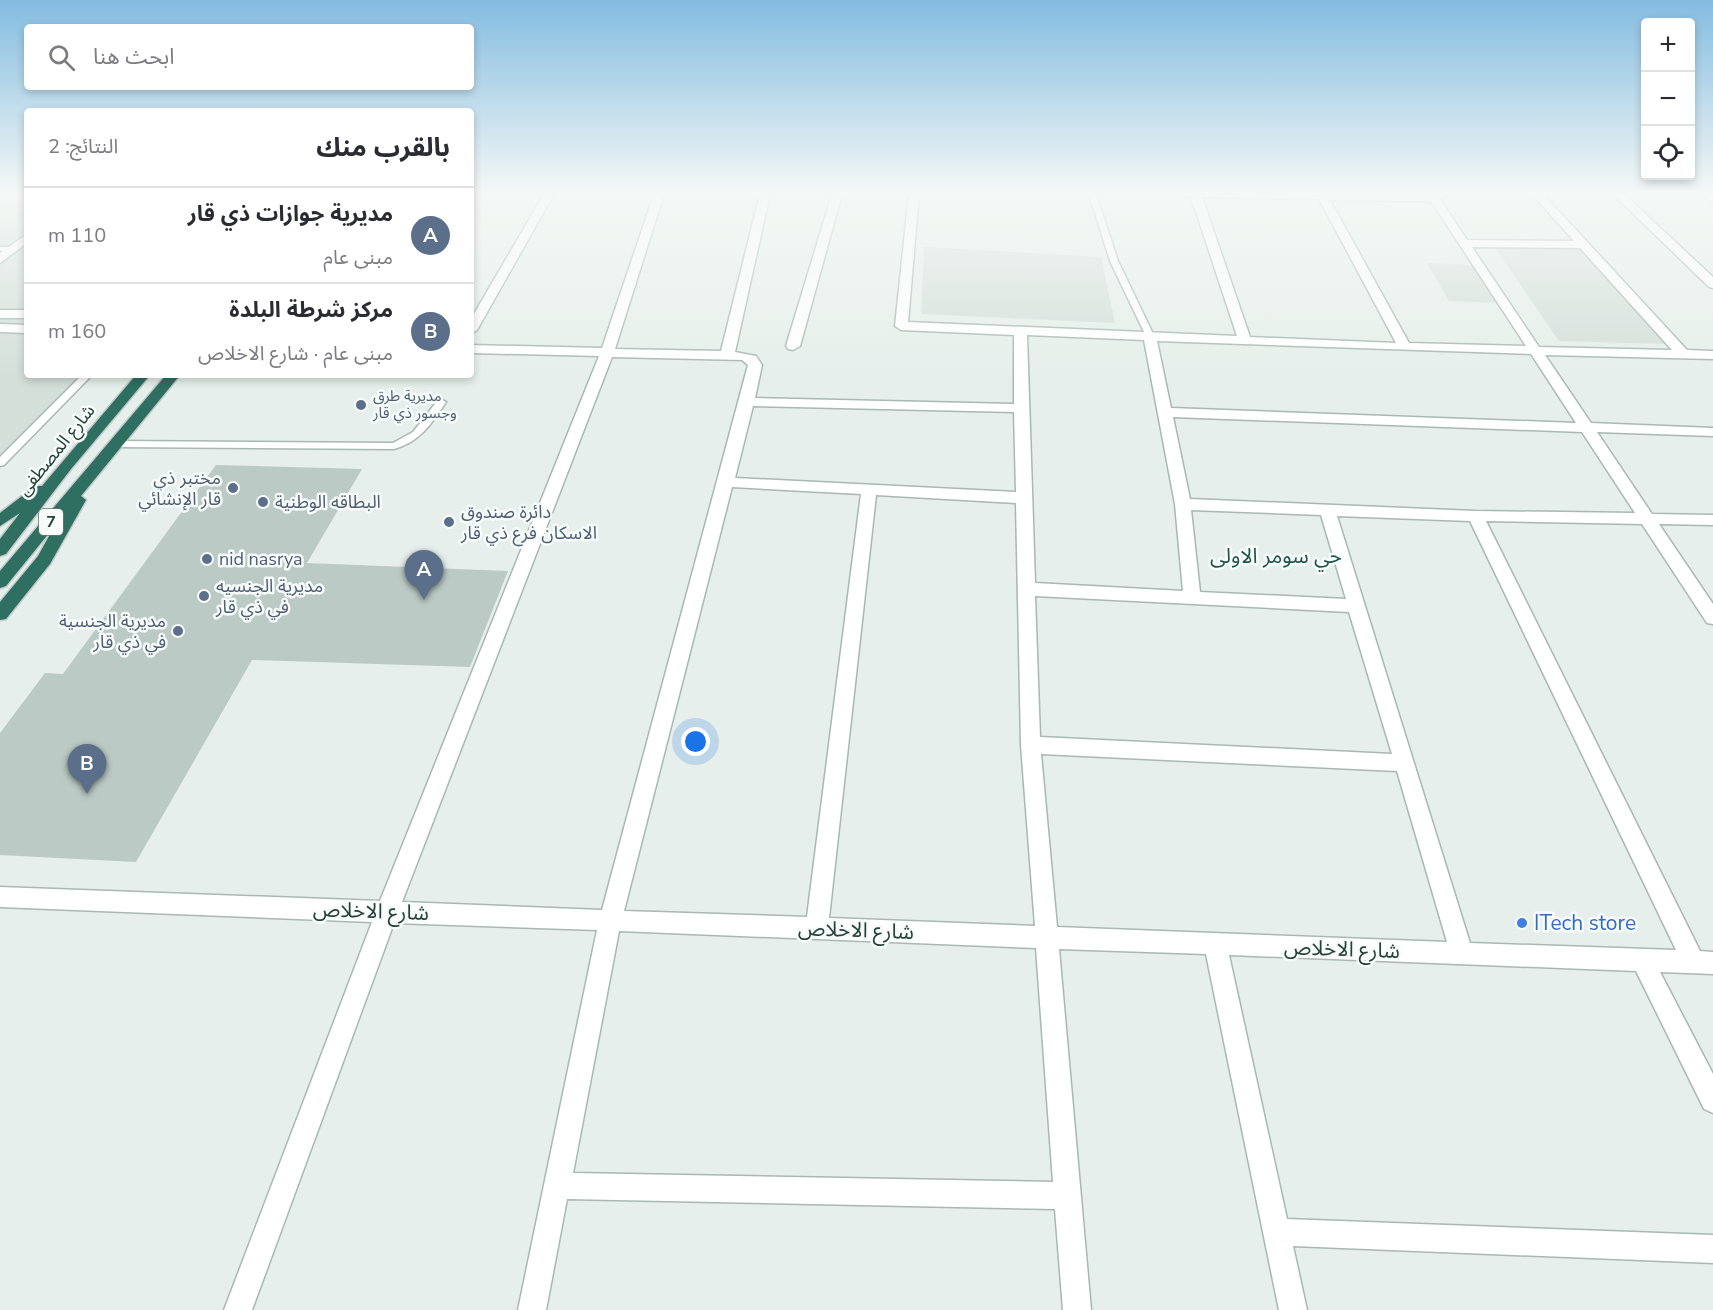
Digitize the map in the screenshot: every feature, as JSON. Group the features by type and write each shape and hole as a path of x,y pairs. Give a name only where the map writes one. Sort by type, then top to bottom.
{"highway":[{"name":"شارع المصطفى","path":"0,550 66,466 140,378"},
{"name":"7","path":"3,579 171,378"},
{"path":"0,521 66,466"},
{"path":"0,614 44,560 97,467"}],"street":[{"path":"474,325 514,255"},
{"path":"238,1310 387,912 607,353 639,255"},
{"path":"726,356 750,255"},
{"path":"793,346 819,255"},
{"path":"908,255 901,326 1404,347 1713,355"},
{"path":"1216,255 1245,340"},
{"path":"1355,255 1404,347"},
{"path":"1472,255 1713,618"},
{"path":"1592,255 1683,354"},
{"path":"1682,255 1713,284"},
{"path":"0,314 24,314"},
{"path":"0,328 24,329"},
{"path":"1021,332 1031,745 1077,1310"},
{"path":"1150,336 1182,504 1192,598"},
{"path":"474,349 744,356 754,362 755,368 610,921 532,1310"},
{"path":"747,402 1022,408"},
{"path":"1166,412 1713,432"},
{"path":"726,482 1025,498"},
{"path":"817,929 869,490"},
{"path":"1182,504 1475,516 1713,520"},
{"path":"1327,510 1462,953"},
{"path":"1475,516 1703,963"},
{"path":"1027,589 1355,606"},
{"path":"1031,745 1404,763"},
{"name":"شارع الاخلاص","path":"0,897 1703,963"},
{"path":"1215,944 1293,1310"},
{"path":"1642,960 1713,1100"},
{"path":"557,1186 1068,1196"},
{"path":"1276,1232 1713,1250"}],"lane":[{"path":"1112,255 1150,336"},
{"path":"0,463 84,378"},
{"path":"116,444 394,446 408,442 419,433 441,402"}],"shaded area":[{"path":"0,255 24,255 24,378 81,378 0,461"},
{"path":"924,255 1068,255 1101,257 1115,323 921,314"},
{"path":"1500,255 1585,255 1665,344 1559,341"},
{"path":"1427,263 1472,265 1498,303 1449,301"}],"building":[{"path":"216,465 362,469 307,563 508,571 470,667 252,660 136,862 0,855 0,733 45,673 63,674"}],"place":[{"name":"مديرية طرق وجسور ذي قار","path":"361,405"},
{"name":"مختبر ذي قار الإنشائي","path":"233,488"},
{"name":"البطاقه الوطنية","path":"263,502"},
{"name":"دائرة صندوق الاسكان فرع ذي قار","path":"449,522"},
{"name":"nid nasrya","path":"207,559"},
{"name":"مديرية الجنسيه في ذي قار","path":"204,596"},
{"name":"مديرية جوازات ذي قار","path":"424,600"},
{"name":"مديرية الجنسية في ذي قار","path":"178,631"},
{"name":"مركز شرطة البلدة","path":"87,794"},
{"name":"ITech store","path":"1522,923"}],"district":[{"name":"حي سومر الاولى","path":"1276,556"}]}
